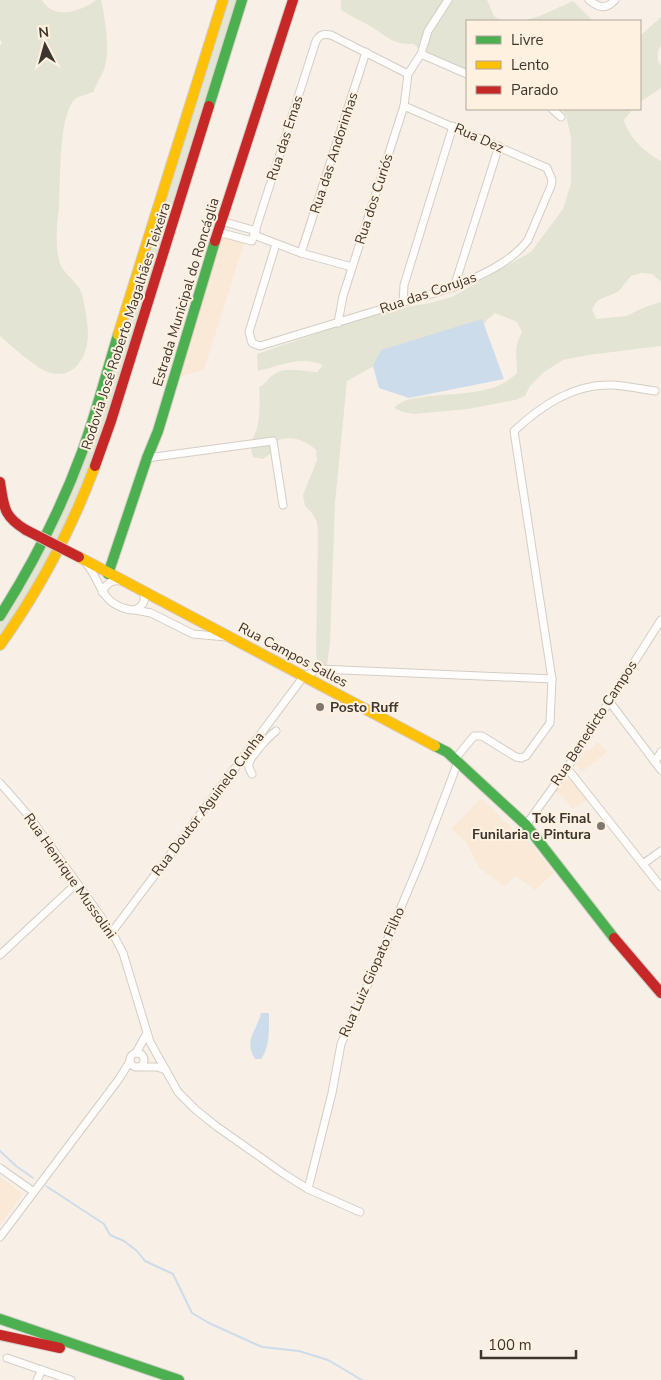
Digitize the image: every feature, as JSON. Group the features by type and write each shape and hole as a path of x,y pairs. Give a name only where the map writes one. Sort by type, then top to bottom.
{"main road":[{"name":"Rodovia José Roberto Magalhães Teixeira","path":"0,616 41,546 82,451 224,0"},
{"name":"Rodovia José Roberto Magalhães Teixeira","path":"0,645 35,594 70,528 96,465 242,0"},
{"name":"Estrada Municipal do Roncáglia","path":"108,574 158,431 221,221 293,0"},
{"name":"Rua Campos Salles","path":"0,482 8,514 12,522 447,752 526,825 630,958 661,993"},
{"path":"0,1319 179,1380"},
{"path":"0,1327 156,1380"},
{"path":"0,1335 60,1348"}],"street":[{"path":"366,52 408,74 421,54 428,31 448,0"},
{"path":"589,0 601,8 606,8 615,0"},
{"name":"Rua das Emas","path":"254,236 319,36 324,34 331,35 366,52"},
{"name":"Rua das Andorinhas","path":"301,253 366,52"},
{"path":"421,54 466,74"},
{"name":"Rua dos Curiós","path":"338,323 343,296 404,106 408,74"},
{"name":"Rua Dez","path":"404,106 547,168 551,174"},
{"path":"553,110 561,117"},
{"path":"403,303 404,285 453,126"},
{"path":"454,287 499,146"},
{"name":"Rua das Corujas","path":"276,244 249,332 249,338 252,343 260,346 454,287 484,274 523,247 528,240 551,186 551,174"},
{"path":"221,221 254,236 301,253 352,267"},
{"path":"218,232 254,236"},
{"path":"304,676 319,669 552,679 514,430 536,411 568,394 590,387 612,385 655,391"},
{"path":"147,458 271,440 274,443 282,506"},
{"path":"80,558 94,574 110,604 151,614 193,634 228,637"},
{"name":"Estrada Municipal do Roncáglia","path":"102,592 108,574"},
{"path":"102,592 109,582 114,580 121,581"},
{"path":"134,610 143,605 145,598 143,592"},
{"name":"Rua Benedicto Campos","path":"526,825 566,768 661,620"},
{"name":"Rua Doutor Aguinelo Cunha","path":"112,932 304,676"},
{"name":"Rua Luiz Giopato Filho","path":"308,1189 332,1093 341,1044 420,862 457,760 474,736 477,735 482,736 516,757 522,758 526,756 550,722 552,679"},
{"path":"610,701 661,770"},
{"path":"252,774 249,770 249,763 270,735 276,731"},
{"path":"655,762 661,752"},
{"path":"566,768 661,887"},
{"name":"Rua Henrique Mussolini","path":"0,783 28,816 112,932 124,953 150,1042 178,1092 196,1110 276,1169 308,1189 360,1212"},
{"path":"643,864 661,851"},
{"path":"0,955 76,883"},
{"path":"0,1237 119,1079 147,1033"},
{"path":"119,1079 145,1062 150,1042"},
{"path":"136,1053 160,1059"},
{"path":"130,1061 134,1067 157,1067 166,1070"},
{"path":"0,1168 34,1192"},
{"path":"7,1358 71,1380"},
{"path":"37,1380 42,1370"}],"shaded area":[{"path":"221,236 244,243 204,370 175,378"},
{"path":"598,742 607,752 582,772 576,764 586,750 588,751"},
{"path":"565,779 574,780 589,799 573,809 556,792"},
{"path":"483,799 514,830 523,834 554,873 535,890 516,876 505,886 480,869 466,842 451,829 479,800"},
{"path":"0,1177 23,1194 0,1225"}],"green space":[{"path":"0,0 42,0 53,10 67,12 75,11 96,0 101,0 104,15 107,43 105,67 93,92 75,99 70,107 61,150 57,234 58,254 60,265 82,294 88,336 85,352 77,366 65,373 48,372 36,366 0,336 0,46 2,43 0,39"},
{"path":"228,0 237,0 92,462 47,563 0,639 0,622 15,600 51,534"},
{"path":"341,0 487,0 494,16 500,20 466,20 466,75 435,64 414,44 393,41 371,26 341,10"},
{"path":"573,1 592,20 527,20"},
{"path":"661,17 661,45 658,51 658,61 661,66 661,88 641,101 641,35"},
{"path":"562,110 632,110 624,120 629,132 649,154 661,161 661,282 652,274 641,273 631,276 618,292 598,300 592,309 596,319 626,316 661,302 661,346 563,360 544,372 530,386 525,396 515,400 468,409 414,414 394,408 404,401 411,399 485,390 507,381 517,373 516,348 522,332 517,322 495,313 487,320 479,332 385,360 347,381 335,503 330,642 327,666 318,663 316,653 318,532 317,522 305,506 303,495 317,460 316,450 306,443 290,438 273,443 271,453 263,459 253,457 251,447 259,418 259,387 272,376 284,370 317,372 323,365 315,362 299,361 258,371 257,354 382,311 430,303 452,297 531,252 563,209 571,183 571,137 566,116"}],"water":[{"path":"482,319 504,379 409,398 379,388 373,366 381,350"},
{"path":"261,1013 269,1013 268,1037 264,1054 261,1059 255,1059 250,1046"}],"waterway":[{"path":"0,1151 33,1178"},
{"path":"46,1186 104,1224 110,1235 124,1241 137,1251 145,1261 173,1274 192,1313 209,1323 262,1347 299,1351 328,1360 362,1380"}],"traffic: fast":[{"path":"209,106 242,0"},
{"path":"108,574 158,431 215,241"},
{"path":"0,616 35,556 56,515 74,473 87,438 118,335"},
{"path":"435,746 447,752 526,825 614,938"},
{"path":"0,1319 179,1380"}],"traffic: slow":[{"path":"118,335 223,0"},
{"path":"0,645 15,624 54,558 76,513 95,466"},
{"path":"79,557 435,746"}],"traffic: jam":[{"path":"215,241 293,0"},
{"path":"95,466 111,421 209,106"},
{"path":"0,482 6,510 13,520 26,530"},
{"path":"26,530 79,557"},
{"path":"614,938 661,993"},
{"path":"0,1335 60,1348"}],"place":[{"name":"Posto Ruff","path":"320,707"},
{"name":"Tok Final Funilaria e Pintura","path":"601,826"}]}
